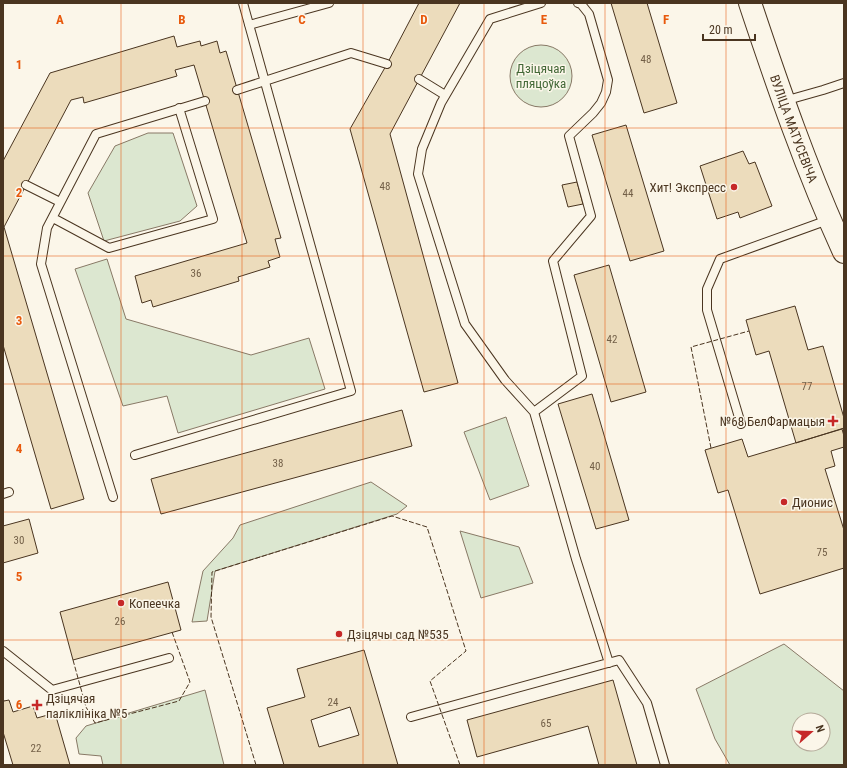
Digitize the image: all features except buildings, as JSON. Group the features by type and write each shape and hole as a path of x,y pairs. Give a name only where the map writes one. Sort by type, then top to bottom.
{"main road":[{"name":"ВУЛІЦА МАТУСЕВІЧА","path":"750,3 783,101 829,220 844,252"}],"lane":[{"path":"135,455 351,391 243,3"},
{"path":"249,25 329,3"},
{"path":"541,3 490,19 445,95 422,149 418,174 465,324 505,380 534,412 576,559 609,663"},
{"path":"534,412 582,376 553,260 591,216 569,136 593,113 601,103 606,92 608,80 589,14 581,4 578,3"},
{"path":"237,90 351,53 387,64"},
{"path":"419,79 445,95"},
{"path":"783,101 844,83"},
{"path":"113,498 41,264 46,228 53,218 96,134 205,101"},
{"path":"53,218 109,248 213,219 179,108"},
{"path":"26,185 60,202"},
{"path":"741,424 707,310 707,289 720,259 829,220"},
{"path":"3,651 52,690 169,658"},
{"path":"411,717 619,660 647,703 665,765"}],"green space":[{"name":"Дзіцячая пляцоўка","path":"535,45 547,45 563,54 570,64 572,76 570,88 563,98 547,107 535,107 524,102 515,93 510,82 510,70 515,59 524,50"},
{"path":"148,133 173,133 197,206 180,221 104,241 88,193 115,146"},
{"path":"107,259 126,319 251,355 309,338 325,389 178,433 167,396 123,406 75,269"},
{"path":"506,417 529,486 490,500 464,432"},
{"path":"371,482 407,506 397,514 215,571 207,621 192,622 203,571 233,538 240,525"},
{"path":"460,531 519,547 533,583 481,598"},
{"path":"784,644 844,691 844,765 730,765 715,739 696,689"},
{"path":"205,690 224,765 103,765 101,756 79,754 76,738 86,726"}],"fence":[{"path":"711,448 691,347 749,331"},
{"path":"256,765 211,617 212,572 392,516 427,527 466,651 430,681 460,765"},
{"path":"73,660 86,707 95,723 179,701 190,682 172,632"}],"place":[{"name":"Хит! Экспресс","path":"734,187"},
{"name":"№68 БелФармацыя","path":"833,421"},
{"name":"Дионис","path":"784,502"},
{"name":"Копеечка","path":"121,603"},
{"name":"Дзіцячы сад №535","path":"339,634"},
{"name":"Дзіцячая паліклініка №5","path":"37,705"}]}
